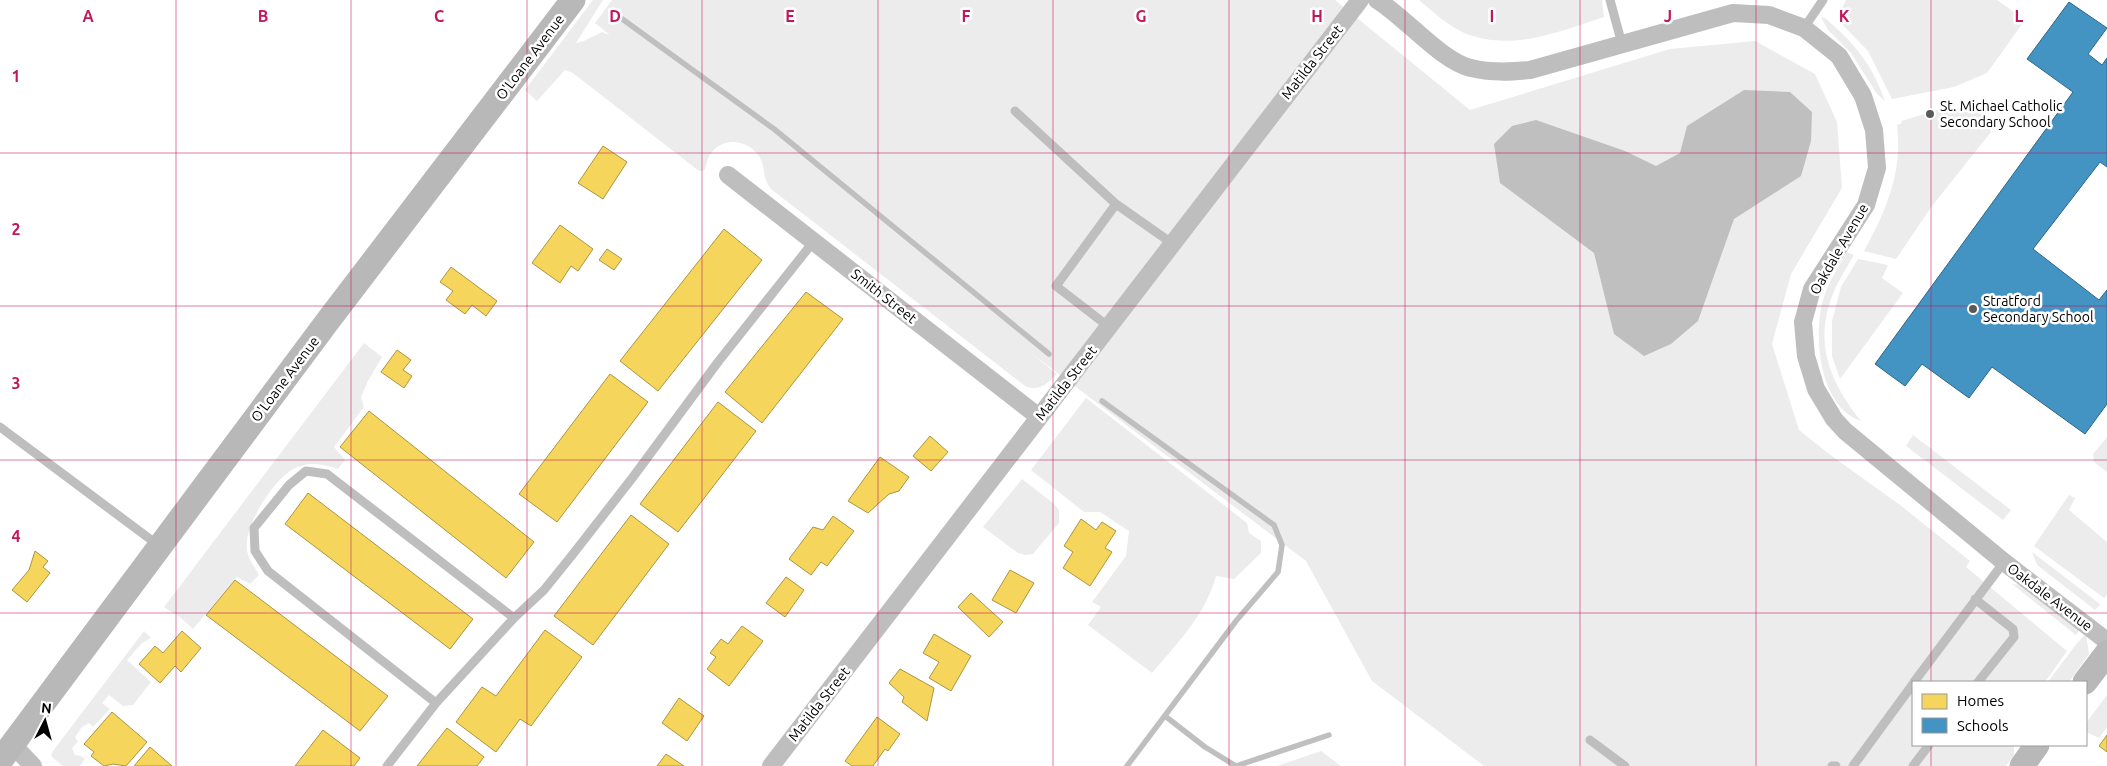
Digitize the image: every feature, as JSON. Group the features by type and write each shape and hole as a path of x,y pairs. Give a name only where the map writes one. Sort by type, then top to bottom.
{"main road":[{"name":"O'Loane Avenue","path":"6,753 330,318 574,0"},
{"path":"2086,681 2107,653"},
{"path":"2022,766 2036,746"}],"street":[{"name":"Matilda Street","path":"771,766 1360,0"},
{"name":"Oakdale Avenue","path":"1376,0 1451,59 1470,68 1503,73 1530,70 1733,13 1769,15 1804,28 1839,56 1864,96 1874,130 1877,168 1866,205 1812,288 1803,322 1806,356 1816,389 1834,419 1845,431 2004,562 2107,641"},
{"name":"Smith Street","path":"728,176 814,241 1039,418"},
{"path":"6,753 33,766"}],"lane":[{"path":"1610,0 1622,44"},
{"path":"1804,28 1823,0"},
{"path":"1015,111 1116,204 1173,244"},
{"path":"1108,327 1056,286 1116,204"},
{"path":"386,766 436,703 514,618 544,590 639,470 718,362 814,241"},
{"path":"0,427 160,547"},
{"path":"436,703 268,571 255,551 254,528 289,485 306,471 327,474 514,618"},
{"path":"1915,681 2004,562"},
{"path":"1975,599 2012,629 2014,637 1979,681"},
{"path":"1854,766 1912,686"},
{"path":"1590,740 1625,766"},
{"path":"1912,766 1928,746"}],"shaded area":[{"path":"593,0 603,0 576,43 602,32 610,35 595,23 612,0 1335,0 1470,110 1670,49 1755,41 1815,74 1837,122 1842,188 1791,274 1772,344 1799,430 1900,505 1970,561 1966,567 2067,651 2046,681 1912,681 1912,746 2014,746 2014,755 2006,766 1484,766 1372,681 1306,561 1027,350 1057,374 1042,386 1030,388 1025,386 771,189 766,181 761,160 752,148 738,142 724,143 711,154 705,170 699,171 573,73 565,70 537,101 525,90"},
{"path":"1419,0 1602,0 1604,17 1534,38 1498,41 1480,38 1456,29"},
{"name":"St. Michael Catholic Secondary School","path":"1846,0 1997,0 2025,20 1987,73 1954,87 1892,99 1868,51 1837,19"},
{"path":"1821,17 1836,27 1868,64 1885,101 1877,94 1851,53 1828,30"},
{"path":"1744,90 1790,92 1812,112 1811,141 1801,176 1734,219 1698,321 1671,344 1644,356 1614,334 1594,253 1500,183 1494,144 1512,126 1536,120 1625,151 1656,166 1680,153 1687,126"},
{"path":"1972,108 1981,110 1991,132 1932,206 1896,259 1864,251 1886,206 1891,191 1897,159 1897,125 1902,123 1901,121 1941,109"},
{"path":"1847,252 1854,255 1838,282 1831,299 1826,316 1825,349 1834,379 1861,421 1847,413 1836,401 1828,386 1820,350 1820,315 1823,300"},
{"path":"1858,259 1888,265 1882,278 1903,293 1840,379 1832,356 1832,321 1841,287"},
{"path":"364,343 382,357 361,397 364,407 334,447 345,460 338,469 316,464 299,466 277,483 261,505 247,540 249,557 259,575 250,584 237,577 193,629 181,618 164,607"},
{"path":"1086,398 1247,523 1249,533 1261,541 1261,553 1234,579 1216,576 1198,616 1181,640 1152,673 1088,625 1101,607 1092,602 1126,556 1129,531 1100,512 1084,512 1031,470"},
{"path":"1913,435 2011,510 2003,520 1906,446"},
{"path":"2107,437 2107,472 2094,462 2093,454"},
{"path":"1022,479 1053,503 1059,510 1059,523 1033,554 1026,555 1018,553 983,527"},
{"path":"2069,495 2075,498 2069,510 2107,542 2107,595 2104,598 2034,546"},
{"path":"2032,552 2100,605 2095,610 2037,565"},
{"path":"2012,584 2021,585 2081,628 2076,635"},
{"path":"144,631 151,638 142,643 127,660 151,682 133,705 123,706 109,695 102,703 110,709 93,727 89,723 82,727 75,737 78,742 72,748 75,755 85,759 80,766 63,766 51,756 53,751"},
{"path":"2086,634 2089,654 2070,681 2049,681"},
{"path":"2107,695 2107,727 2099,738 2087,732 2087,722"},
{"path":"1321,751 1341,766 1277,766"}],"building: Homes":[{"path":"603,146 627,162 603,199 578,183"},
{"path":"560,225 593,249 578,271 571,266 560,283 532,263"},
{"path":"724,229 762,260 658,391 620,361"},
{"path":"607,249 622,259 614,270 599,260"},
{"path":"451,267 497,301 486,316 472,305 465,314 446,300 453,291 440,282"},
{"path":"806,292 843,319 762,423 725,392"},
{"path":"397,350 411,360 403,370 412,376 404,388 381,372"},
{"path":"610,374 648,402 557,522 519,494"},
{"path":"718,402 756,431 678,532 640,504"},
{"path":"369,411 534,542 506,578 340,447"},
{"path":"930,436 948,452 931,471 913,456"},
{"path":"880,457 909,477 899,491 889,494 868,513 848,501"},
{"path":"308,493 473,619 450,649 285,524"},
{"path":"631,515 669,544 593,645 554,616"},
{"path":"833,516 854,531 827,566 821,562 811,575 789,559 813,527 823,530"},
{"path":"1081,519 1096,530 1102,522 1116,531 1105,548 1112,552 1090,586 1063,568 1073,552 1064,546"},
{"path":"35,551 48,561 43,567 50,573 27,602 12,590 29,570"},
{"path":"1010,570 1034,583 1016,613 992,600"},
{"path":"786,577 804,590 785,617 766,603"},
{"path":"235,580 388,696 360,731 206,615"},
{"path":"971,593 1003,622 989,637 958,607"},
{"path":"742,626 763,641 729,686 707,669 716,657 710,653 721,639 728,644"},
{"path":"545,630 582,657 531,726 520,719 496,752 456,722 482,687 496,696"},
{"path":"182,631 201,648 181,672 175,666 160,683 139,664 155,646 163,653"},
{"path":"934,634 971,656 951,691 929,678 939,662 923,653"},
{"path":"900,669 934,688 927,721 902,702 904,697 889,683"},
{"path":"679,698 704,716 687,741 662,723"},
{"path":"112,712 147,742 126,766 113,764 104,766 91,756 94,752 84,744"},
{"path":"877,717 900,734 888,751 885,749 873,766 852,766 845,761"},
{"path":"447,728 484,757 477,766 417,766"},
{"path":"323,730 360,758 354,766 295,766"},
{"path":"2107,735 2107,752 2099,746"},
{"path":"150,747 172,766 134,766"},
{"path":"666,754 684,766 657,766"}],"building: Schools":[{"path":"2069,2 2107,28 2088,54 2102,65 2107,58 2107,167 2100,162 2033,249 2099,300 2107,290 2107,404 2085,434 1992,367 1969,398 1922,364 1905,386 1875,364 2073,92 2027,59"}],"waterway":[{"path":"614,13 774,129 1049,354"},
{"path":"1102,401 1274,525 1282,545 1278,572 1236,621 1127,766"},
{"path":"1165,716 1205,747 1236,766 1329,735"}],"place":[{"name":"St. Michael Catholic Secondary School","path":"1930,114"},
{"name":"Stratford Secondary School","path":"1973,309"}]}
